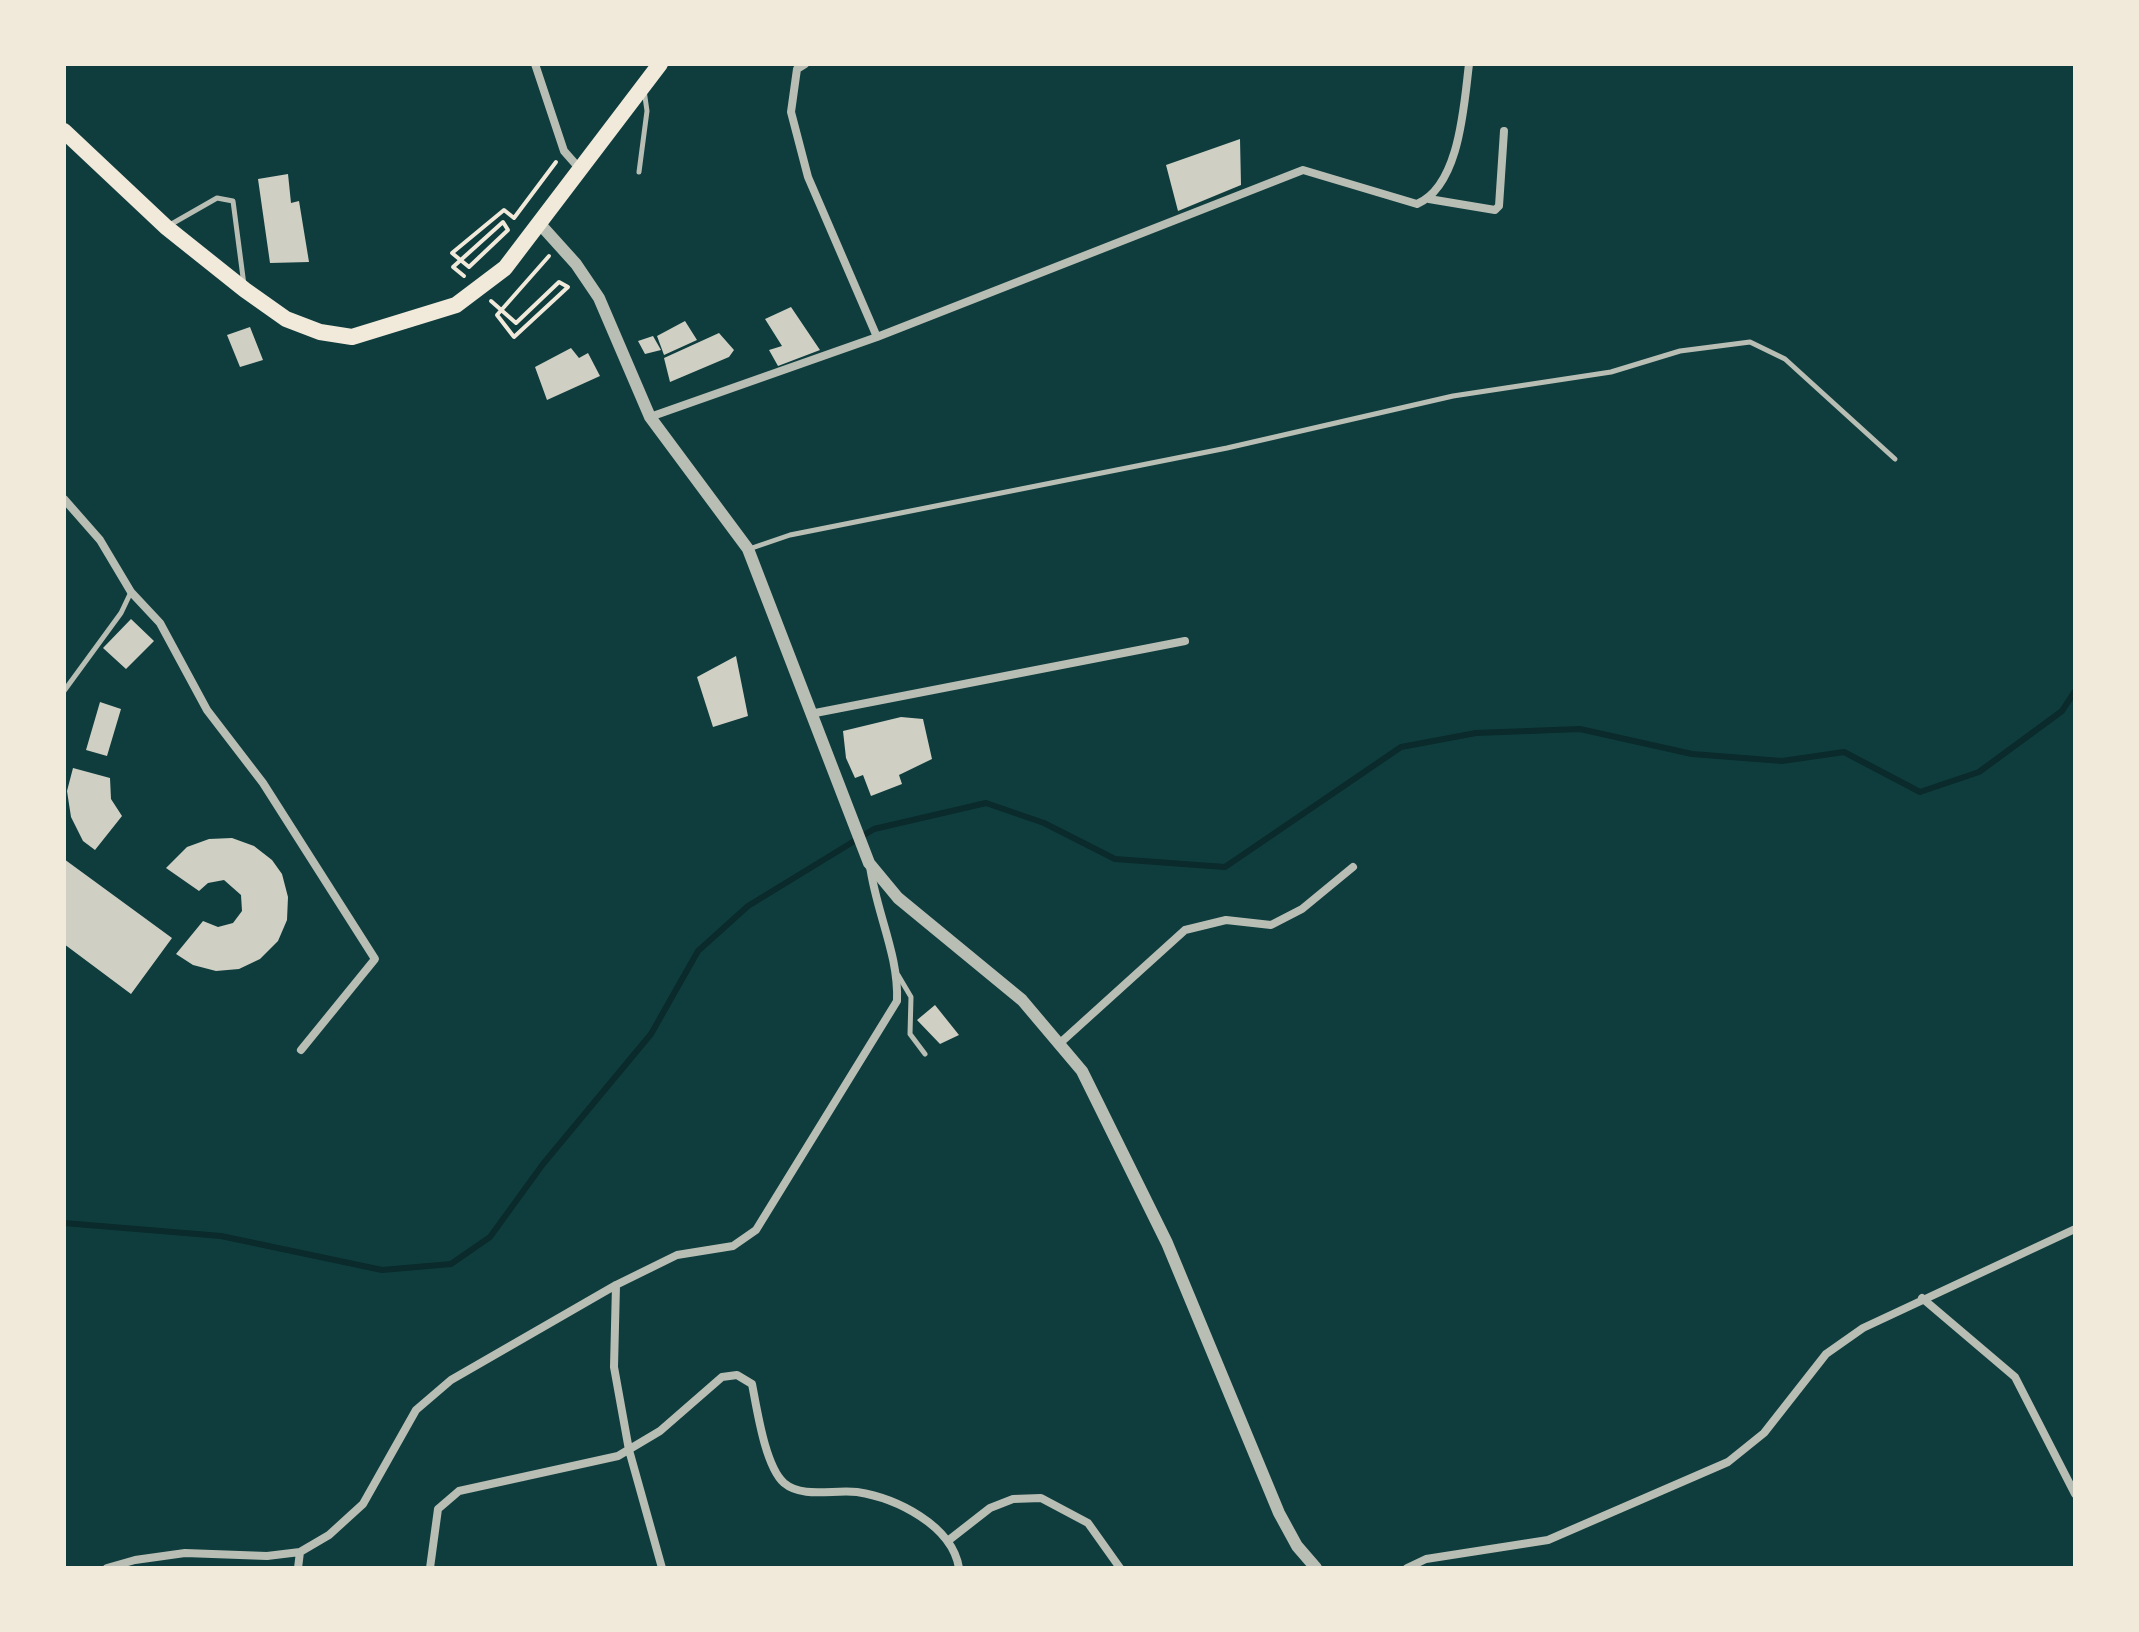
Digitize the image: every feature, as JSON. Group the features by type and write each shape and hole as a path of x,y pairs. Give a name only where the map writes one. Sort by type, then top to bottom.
{"main road":[{"path":"64,131 166,227 245,290 286,319 320,332 352,337 456,305 505,268 660,64"}],"street":[{"path":"535,64 564,151 579,168"},
{"path":"805,64 797,69 791,112 808,177 877,337"},
{"path":"1429,199 1457,151 1469,64"},
{"path":"650,417 877,337 1303,170 1417,204 1429,199 1495,210 1499,206 1504,131"},
{"path":"107,1568 135,1560 185,1553 267,1556 300,1552 329,1535 363,1504 416,1410 451,1380 616,1285 677,1255 733,1246 756,1230 897,1001 898,975 874,900 869,863 748,549 650,417 599,298 539,223"},
{"path":"64,499 100,540 131,592 160,623 207,710 263,783 375,959 301,1050"},
{"path":"810,714 1185,641"},
{"path":"869,863 898,898 1022,1000 1082,1071 1167,1243 1279,1513 1297,1546 1316,1568"},
{"path":"1059,1044 1185,930 1226,920 1271,925 1302,909 1353,867"},
{"path":"1407,1568 1426,1559 1548,1540 1677,1481 1728,1462 1764,1433 1826,1354 1863,1328 2075,1229"},
{"path":"616,1285 614,1367 629,1450 662,1568"},
{"path":"1922,1298 2015,1377 2075,1494"},
{"path":"430,1568 438,1509 459,1491 618,1456 660,1431 722,1377 737,1375 752,1384 772,1466 785,1483 804,1491 856,1492 898,1504 949,1540 959,1568"},
{"path":"949,1540 990,1508 1013,1499 1041,1498 1088,1523 1120,1568"},
{"path":"298,1568 300,1552"}],"lane":[{"path":"639,172 647,111 643,86"},
{"path":"166,227 217,198 233,201 245,290"},
{"path":"748,549 790,535 1227,448 1453,396 1611,372 1680,351 1750,342 1785,359 1895,459"},
{"path":"64,691 121,613 131,592"},
{"path":"898,975 911,997 910,1034 925,1054"}],"path":[{"path":"469,267 452,253 504,210 514,218 564,151"},
{"path":"514,337 497,315 558,245"}],"building":[{"path":"1240,139 1241,185 1178,211 1166,165"},
{"path":"288,174 291,203 299,201 309,262 270,263 258,179"},
{"path":"791,307 820,350 778,366 769,350 782,346 765,319"},
{"path":"685,321 697,340 664,355 657,336"},
{"path":"250,327 263,360 240,367 227,335"},
{"path":"719,333 734,350 729,357 670,382 664,358"},
{"path":"653,336 661,350 645,354 638,341"},
{"path":"571,348 579,358 588,353 600,376 547,400 535,367"},
{"path":"131,619 154,641 126,669 103,648"},
{"path":"736,656 748,716 713,727 697,677"},
{"path":"100,702 121,709 107,756 86,750"},
{"path":"901,717 923,719 932,759 899,775 902,784 871,796 863,775 855,778 846,758 843,731"},
{"path":"73,768 110,778 111,799 122,816 95,850 83,841 71,817 67,791"},
{"path":"232,838 254,846 272,860 282,874 288,897 287,920 278,941 260,959 239,969 216,971 193,965 176,954 203,921 218,927 233,923 242,911 241,895 224,880 208,883 199,891 166,868 187,847 209,839"},
{"path":"64,859 172,938 131,994 64,944"},
{"path":"935,1005 959,1035 940,1044 917,1020"}],"waterway":[{"path":"64,1223 221,1236 382,1270 451,1264 490,1237 543,1164 651,1034 698,951 748,906 874,829 986,803 1044,823 1115,859 1225,867 1401,747 1476,733 1580,729 1692,754 1782,761 1844,752 1920,792 1979,772 2062,711 2075,691"}]}
